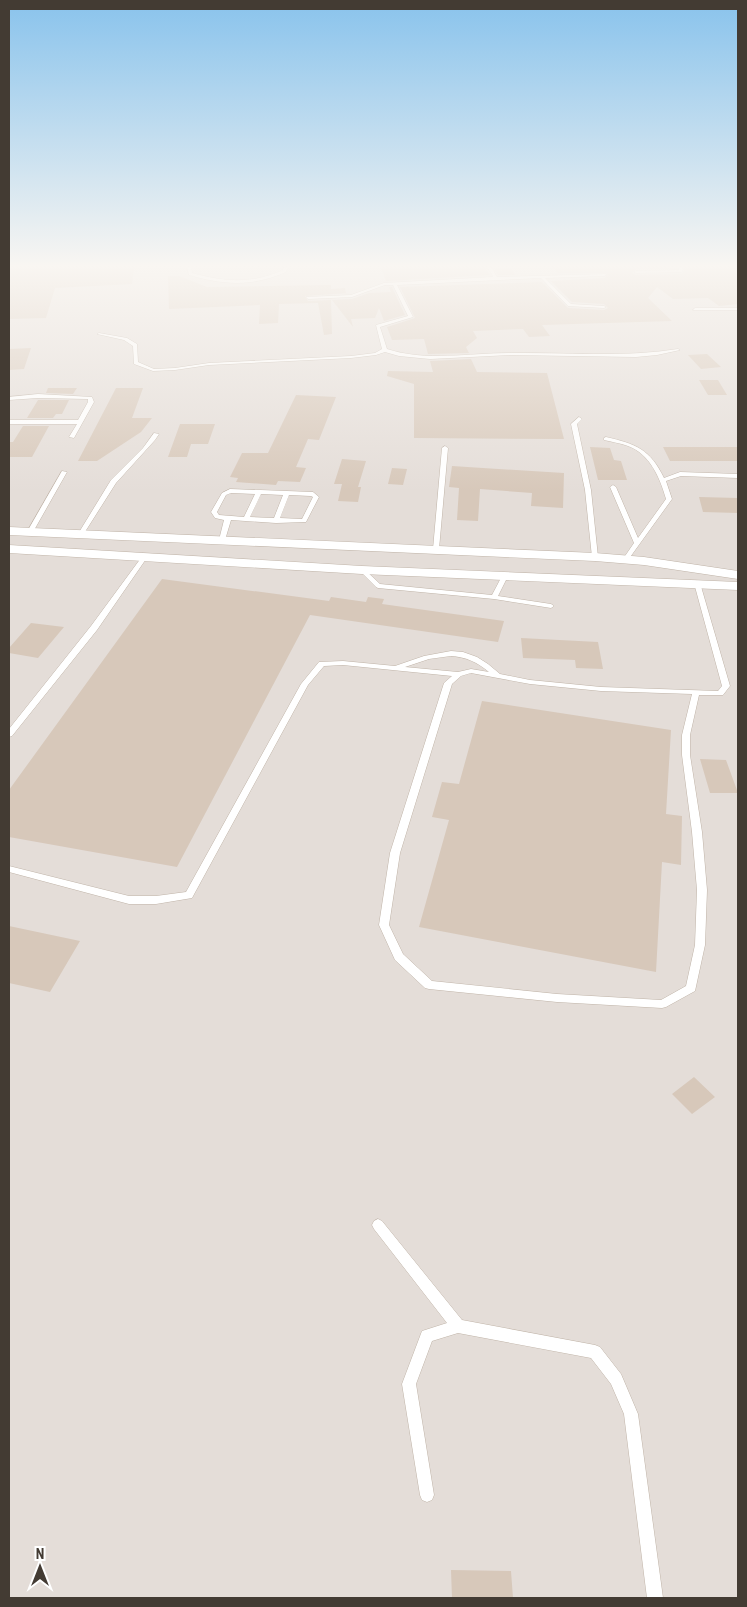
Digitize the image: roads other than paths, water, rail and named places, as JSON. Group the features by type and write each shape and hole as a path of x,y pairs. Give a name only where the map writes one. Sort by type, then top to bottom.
{"street":[{"path":"9,531 595,557 626,559 738,575"},
{"path":"9,549 143,559 738,586"}],"lane":[{"path":"132,342 135,345 136,363 153,370 209,364 323,359 376,354 385,350 403,356 424,357 533,354 613,358 678,350"},
{"path":"383,342 385,350"},
{"path":"9,391 38,396"},
{"path":"9,398 38,396 90,398 92,402 72,437"},
{"path":"579,418 574,424 588,490 595,557"},
{"path":"9,422 80,422"},
{"path":"81,534 118,476 136,455 151,444 156,434"},
{"path":"606,439 634,446 649,458 664,480 669,499 626,559"},
{"path":"436,549 445,448"},
{"path":"30,532 64,472"},
{"path":"664,480 680,474 738,476"},
{"path":"613,487 637,543"},
{"path":"238,490 287,493 313,494 316,497 304,521 228,518 215,515 224,494 238,490"},
{"path":"246,519 259,492"},
{"path":"276,521 287,493"},
{"path":"222,540 228,518"},
{"path":"9,734 94,628 143,559"},
{"path":"362,570 378,586 494,597 551,606"},
{"path":"494,597 505,576"},
{"path":"9,869 129,900 156,900 189,895 312,674 322,664 336,663 458,674 471,672 530,682 601,689 720,693 726,686 697,583"},
{"path":"394,668 439,654 456,652 468,654 485,663 498,676"},
{"path":"458,674 448,683 395,854 384,925 399,956 429,985 556,998 662,1004 691,988 700,945 702,890 697,832 686,755 686,735 696,693"},
{"path":"378,1225 458,1326"},
{"path":"427,1495 409,1384 427,1336 458,1326 595,1352 616,1379 631,1414 655,1598"}]}
